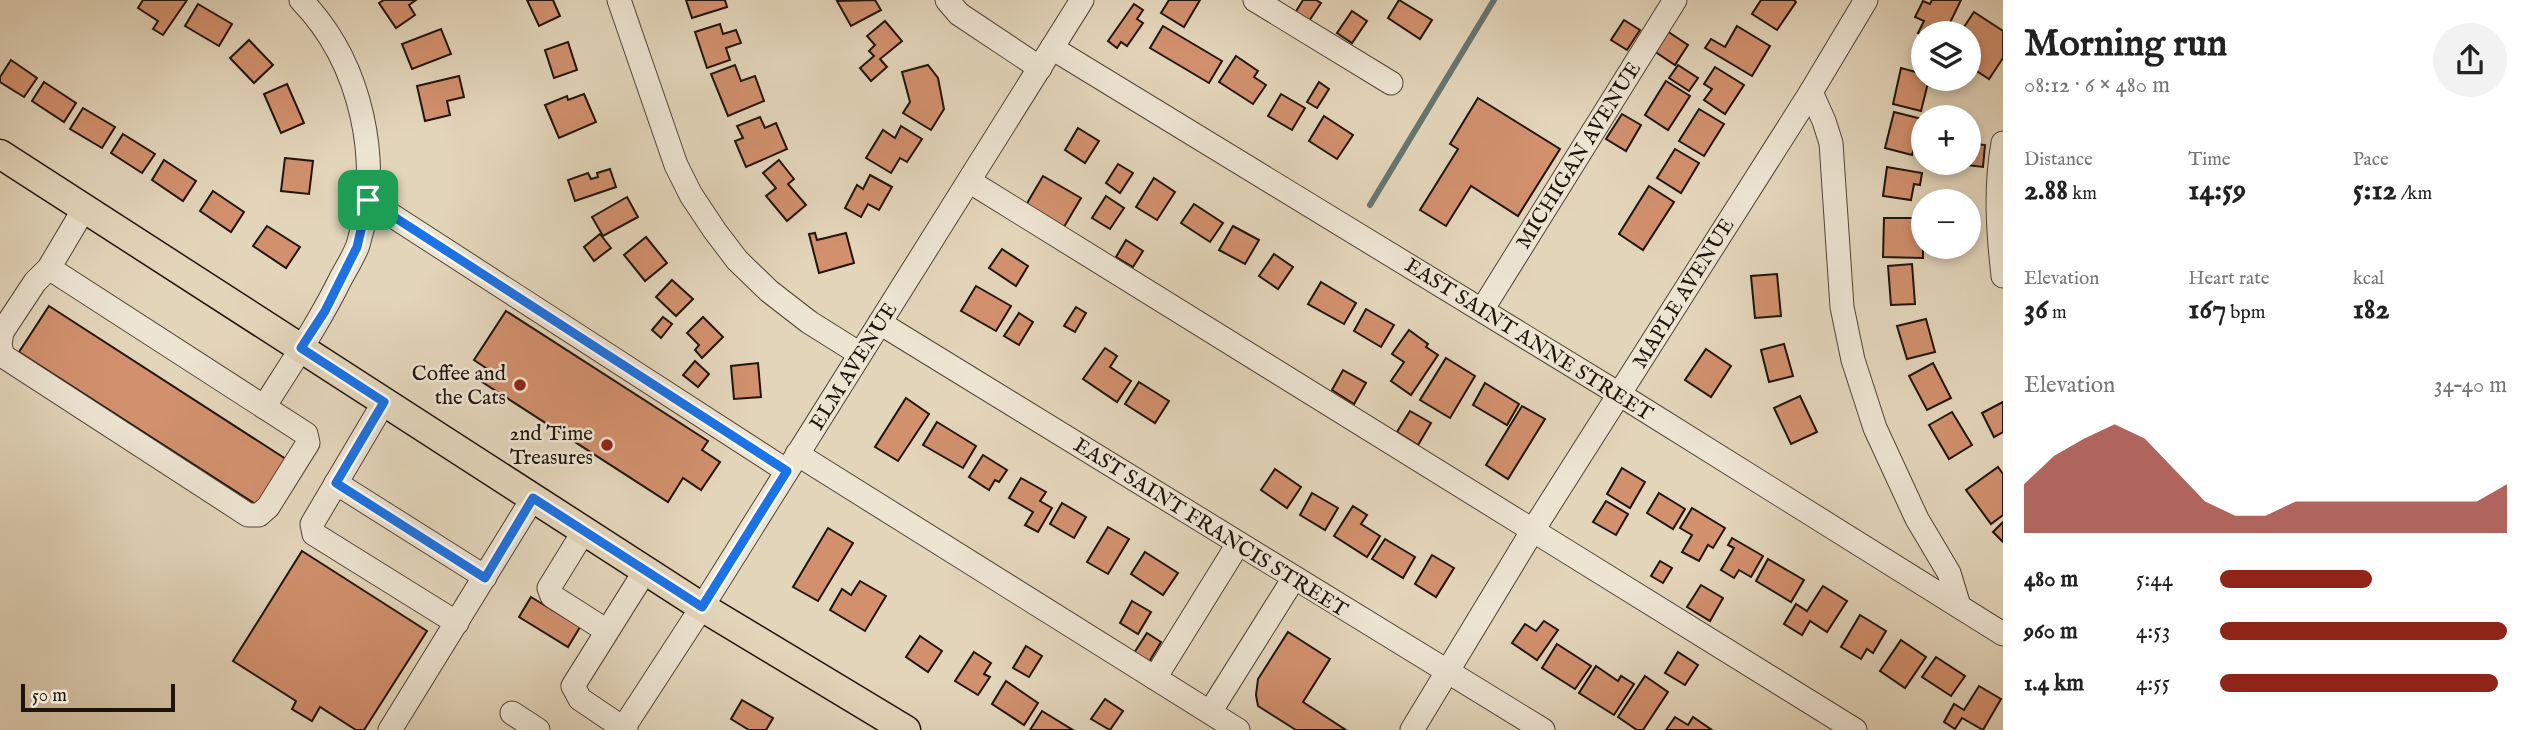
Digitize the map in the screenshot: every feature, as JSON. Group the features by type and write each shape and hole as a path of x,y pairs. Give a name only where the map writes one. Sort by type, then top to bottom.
{"main road":[{"path":"0,155 702,607 906,730"}],"street":[{"path":"264,407 325,311 357,247 368,200 368,151 362,110 344,65 317,17 301,0"},
{"path":"619,0 676,165 691,195 715,231 737,260 769,292 809,322 860,354"},
{"path":"947,0 960,15 1040,68"},
{"name":"ELM AVENUE","path":"624,729 1082,0"},
{"path":"1255,0 1391,83"},
{"name":"MICHIGAN AVENUE","path":"1482,310 1675,0"},
{"name":"MAPLE AVENUE","path":"1412,730 1533,530 1811,92 1866,0"},
{"name":"EAST SAINT ANNE STREET","path":"1052,48 1619,394 2003,634"},
{"path":"1811,92 1830,143 1840,283 1853,360 1875,429 1917,519 1949,573 1959,606"},
{"path":"2003,143 1996,206 2003,276"},
{"path":"969,181 1854,730"},
{"path":"368,200 792,463 1238,730"},
{"path":"49,268 306,434 308,443 268,506 258,515 248,515 3,356 0,345 2,332 34,282 49,268 84,209"},
{"name":"EAST SAINT FRANCIS STREET","path":"880,323 1543,730"},
{"path":"384,402 312,524 313,534 457,623"},
{"path":"336,483 485,578"},
{"path":"390,730 533,498"},
{"path":"584,531 549,588 552,596 607,631"},
{"path":"1155,678 1238,544"},
{"path":"624,729 580,699 573,686 645,570"},
{"path":"1210,712 1294,578"},
{"path":"512,713 538,730"}],"building":[{"path":"143,0 187,0 163,35 153,29 158,21 138,8"},
{"path":"384,0 416,0 409,5 415,15 396,28 379,3"},
{"path":"527,0 553,0 560,16 539,26"},
{"path":"686,0 725,0 727,7 692,18"},
{"path":"875,0 881,10 851,26 837,1"},
{"path":"1169,0 1200,0 1184,27 1161,13"},
{"path":"1303,0 1316,0 1321,3 1309,21 1295,13"},
{"path":"1399,0 1432,20 1420,39 1388,18"},
{"path":"1761,0 1796,2 1777,30 1752,14"},
{"path":"1932,0 1961,0 1951,21 1924,21 1915,17 1923,1 1930,4"},
{"path":"198,4 232,24 219,46 185,26"},
{"path":"1134,4 1143,10 1137,19 1143,23 1127,46 1121,42 1117,48 1108,41"},
{"path":"1352,11 1367,21 1352,43 1337,33"},
{"path":"1974,12 2003,31 2003,58 1989,79 1981,74 1981,21 1968,21"},
{"path":"1624,20 1640,30 1627,50 1611,40"},
{"path":"885,21 902,41 880,59 887,67 871,81 860,68 874,56 869,51 875,45 867,36"},
{"path":"720,24 723,34 736,30 741,43 726,48 730,60 707,68 695,32"},
{"path":"1163,26 1222,61 1209,83 1150,48"},
{"path":"1737,26 1770,46 1752,76 1705,48 1711,39 1725,47"},
{"path":"441,29 451,54 412,69 402,44"},
{"path":"1667,31 1688,45 1675,65 1654,51"},
{"path":"249,40 273,65 254,83 230,58"},
{"path":"568,42 577,70 554,78 545,50"},
{"path":"1236,56 1258,71 1254,77 1266,85 1253,104 1219,82"},
{"path":"11,60 37,78 24,97 0,82 0,77"},
{"path":"735,65 741,81 755,76 764,101 728,116 711,74"},
{"path":"928,65 938,78 944,109 931,130 903,113 910,102 902,72"},
{"path":"1678,65 1698,78 1689,91 1669,78"},
{"path":"1715,67 1744,85 1725,114 1704,100 1712,89 1704,84"},
{"path":"1901,68 1911,71 1911,91 1926,91 1922,105 1911,105 1911,108 1893,104"},
{"path":"459,76 464,97 447,101 450,115 425,121 417,86"},
{"path":"1666,81 1690,96 1668,130 1645,115"},
{"path":"44,82 76,103 64,122 32,101"},
{"path":"1319,82 1329,89 1317,108 1307,102"},
{"path":"287,84 304,123 281,133 264,94"},
{"path":"584,94 596,122 559,138 545,105 567,96 568,100"},
{"path":"1281,94 1305,108 1292,130 1268,116"},
{"path":"1478,98 1560,149 1518,216 1471,186 1446,226 1420,210 1458,149 1450,144"},
{"path":"83,108 115,127 102,148 70,129"},
{"path":"1699,109 1724,124 1704,156 1679,141"},
{"path":"1894,112 1911,116 1911,155 1885,148"},
{"path":"1622,114 1641,125 1626,151 1606,139"},
{"path":"1324,116 1353,135 1337,159 1309,141"},
{"path":"760,117 765,128 776,123 787,149 746,167 735,141 743,138 737,126"},
{"path":"901,126 922,139 907,162 900,158 891,173 866,158 883,130 895,138"},
{"path":"1078,128 1099,141 1085,163 1065,150"},
{"path":"123,134 155,154 142,173 111,153"},
{"path":"1981,144 1985,145 1981,167"},
{"path":"1675,149 1699,163 1681,193 1657,178"},
{"path":"285,158 313,161 309,194 281,191"},
{"path":"164,160 196,181 183,201 152,180"},
{"path":"779,160 794,179 788,184 806,205 787,221 766,196 776,188 763,173"},
{"path":"1118,164 1133,173 1120,193 1106,183"},
{"path":"1887,167 1911,171 1911,175 1922,175 1920,185 1914,184 1911,189 1911,200 1883,196"},
{"path":"610,169 616,187 575,201 568,180 588,173 591,179 598,177 597,173"},
{"path":"870,175 892,187 879,210 868,204 861,217 845,208 857,185 863,189"},
{"path":"1043,176 1081,198 1064,227 1026,205"},
{"path":"1154,178 1175,192 1157,220 1136,207"},
{"path":"1649,186 1674,202 1643,250 1619,234"},
{"path":"213,191 244,212 231,232 200,211"},
{"path":"1106,196 1124,208 1110,229 1092,218"},
{"path":"627,197 638,217 603,236 592,217"},
{"path":"1194,204 1223,223 1210,242 1181,223"},
{"path":"1884,218 1911,218 1911,258 1883,257"},
{"path":"267,226 300,247 286,268 253,246"},
{"path":"1233,226 1259,240 1245,264 1219,250"},
{"path":"815,233 817,240 846,233 854,263 819,273 809,234"},
{"path":"600,234 611,248 594,261 584,247"},
{"path":"646,237 667,263 645,281 624,255"},
{"path":"1126,240 1143,251 1133,267 1116,257"},
{"path":"1002,249 1028,266 1016,286 989,268"},
{"path":"1274,254 1293,267 1278,289 1259,276"},
{"path":"1912,264 1915,304 1891,305 1888,266"},
{"path":"1777,274 1781,316 1755,318 1751,276"},
{"path":"672,280 693,299 676,316 656,297"},
{"path":"1321,282 1356,303 1344,324 1308,304"},
{"path":"976,286 1011,306 996,331 961,311"},
{"path":"49,306 289,461 260,507 19,352"},
{"path":"1076,307 1086,313 1075,332 1064,326"},
{"path":"1366,309 1394,325 1381,347 1354,331"},
{"path":"506,311 708,441 702,450 720,462 701,490 683,478 668,502 479,380 486,368 474,360"},
{"path":"1019,313 1033,322 1019,345 1004,336"},
{"path":"663,317 672,324 661,338 652,330"},
{"path":"703,317 723,337 702,358 695,350 699,345 687,333"},
{"path":"1926,319 1935,352 1907,359 1897,326"},
{"path":"1409,330 1438,355 1411,395 1391,381 1404,362 1392,354"},
{"path":"1784,344 1793,376 1769,382 1761,350"},
{"path":"1105,348 1117,356 1110,367 1131,381 1117,402 1083,379"},
{"path":"1706,349 1731,366 1711,397 1685,380"},
{"path":"1446,358 1475,376 1450,418 1420,400"},
{"path":"695,361 709,374 698,387 683,375"},
{"path":"758,363 761,397 734,399 731,366"},
{"path":"1933,363 1951,398 1927,410 1909,376"},
{"path":"1343,370 1366,383 1354,404 1332,390"},
{"path":"1139,382 1169,401 1155,423 1125,404"},
{"path":"1485,383 1519,404 1507,425 1473,405"},
{"path":"1800,396 1817,432 1791,444 1774,408"},
{"path":"906,398 929,414 898,461 875,447"},
{"path":"2003,402 2003,432 1994,437 1982,413"},
{"path":"1522,406 1545,419 1508,479 1486,465"},
{"path":"1410,411 1431,423 1418,445 1397,432"},
{"path":"1952,412 1972,445 1949,459 1929,425"},
{"path":"937,422 976,446 963,468 923,445"},
{"path":"983,455 1007,470 999,482 995,480 989,490 969,477"},
{"path":"1998,467 2003,474 2003,515 1991,524 1966,490"},
{"path":"1622,468 1645,482 1630,508 1607,494"},
{"path":"1275,469 1301,487 1287,508 1261,490"},
{"path":"1021,478 1046,492 1040,501 1052,508 1038,532 1025,525 1033,512 1009,498"},
{"path":"1312,493 1338,508 1325,530 1300,515"},
{"path":"1659,493 1685,509 1673,529 1647,513"},
{"path":"1606,501 1628,514 1616,535 1593,522"},
{"path":"1062,503 1086,517 1074,538 1050,524"},
{"path":"1353,506 1367,515 1361,524 1380,536 1367,557 1334,536"},
{"path":"1692,508 1725,528 1713,548 1708,545 1699,561 1682,552 1692,535 1680,528"},
{"path":"2003,522 2003,542 1993,532"},
{"path":"1108,527 1129,539 1108,574 1087,562"},
{"path":"828,528 853,543 818,601 793,587"},
{"path":"1732,538 1763,556 1751,577 1739,570 1734,578 1721,570 1734,548 1728,545"},
{"path":"1385,539 1415,557 1403,578 1372,559"},
{"path":"302,551 427,631 364,730 356,730 320,707 312,721 292,709 296,701 233,661"},
{"path":"1145,552 1178,573 1163,595 1131,574"},
{"path":"1432,555 1454,568 1436,597 1415,584"},
{"path":"1768,559 1804,580 1791,602 1756,581"},
{"path":"1660,561 1672,568 1663,583 1651,576"},
{"path":"860,581 886,596 865,631 830,610 842,589 851,595"},
{"path":"1701,585 1723,598 1710,621 1687,607"},
{"path":"1823,586 1847,601 1827,632 1810,621 1802,635 1784,624 1796,604 1807,611"},
{"path":"531,597 580,627 568,647 519,617"},
{"path":"1132,601 1151,612 1138,634 1120,623"},
{"path":"1860,615 1886,631 1873,653 1867,649 1861,659 1841,647"},
{"path":"1544,621 1558,630 1537,660 1512,643 1525,624 1536,631"},
{"path":"1288,632 1330,659 1303,702 1346,730 1296,730 1258,706 1258,679"},
{"path":"1147,633 1161,642 1149,662 1134,653"},
{"path":"920,636 942,651 928,672 906,657"},
{"path":"1901,640 1926,657 1905,688 1880,671"},
{"path":"1557,644 1591,666 1575,689 1542,668"},
{"path":"1026,646 1042,656 1029,677 1013,668"},
{"path":"974,652 991,663 984,674 990,677 978,695 955,681"},
{"path":"1678,652 1698,665 1685,685 1665,673"},
{"path":"1936,657 1965,676 1951,696 1922,677"},
{"path":"1596,666 1618,681 1621,676 1634,684 1614,715 1579,693"},
{"path":"1645,676 1668,692 1643,730 1637,730 1618,717"},
{"path":"1006,681 1038,703 1024,725 992,704"},
{"path":"1979,686 2001,699 1983,730 1962,718 1955,729 1944,722 1954,704 1964,710"},
{"path":"1105,699 1123,711 1110,730 1091,719"},
{"path":"742,700 773,718 766,730 749,730 731,719"},
{"path":"1042,711 1073,730 1030,730"},
{"path":"1675,717 1688,725 1693,717 1712,730 1666,730"}],"waterway":[{"path":"1370,205 1494,0"}],"place":[{"name":"Coffee and the Cats","path":"520,385"},
{"name":"2nd Time Treasures","path":"607,445"}],"route":[{"path":"368,200 787,471 702,607 533,498 485,578 336,483 384,402 301,348 325,311 357,247 368,200"}]}
